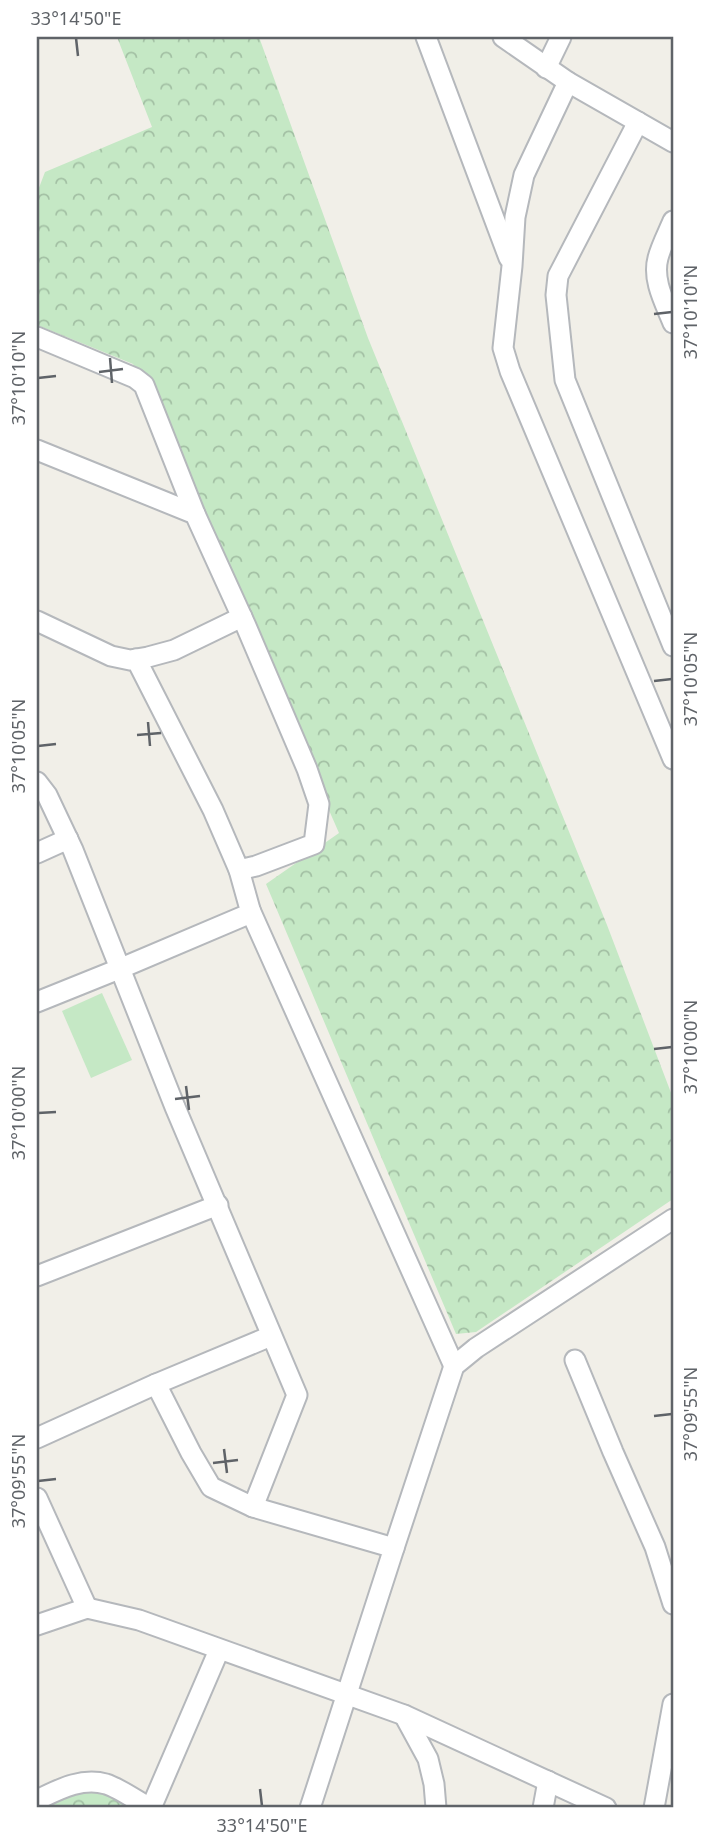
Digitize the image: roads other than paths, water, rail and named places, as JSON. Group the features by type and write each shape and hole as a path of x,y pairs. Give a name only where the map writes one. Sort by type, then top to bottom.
{"street":[{"path":"426,37 512,266"},
{"path":"503,37 568,82 673,142"},
{"path":"546,68 561,37"},
{"path":"568,82 524,175 515,217 503,348 510,371 673,759"},
{"path":"638,122 558,276 556,295 565,380 673,646"},
{"path":"673,221 658,257 656,270 660,291 673,323"},
{"path":"37,337 135,378 144,386 195,514 307,769 318,804 314,844 239,870"},
{"path":"37,450 195,514"},
{"path":"37,621 111,656 130,660 174,650 242,617"},
{"path":"136,659 214,810 239,870 250,910 454,1366"},
{"path":"37,782 47,794 68,839 175,1107 297,1395 253,1507"},
{"path":"37,853 68,839"},
{"path":"37,1002 251,913 250,910"},
{"path":"37,1276 218,1205"},
{"path":"310,1808 454,1366 477,1348 673,1219"},
{"path":"37,1438 271,1336"},
{"path":"575,1360 655,1547 673,1604"},
{"path":"156,1384 211,1487 253,1507 394,1548"},
{"path":"37,1499 87,1608"},
{"path":"37,1625 87,1608 139,1620 404,1715 607,1808"},
{"path":"37,1800 68,1785 90,1782 107,1784 150,1808 219,1650"},
{"path":"654,1808 673,1704"},
{"path":"404,1715 428,1759 436,1808"},
{"path":"543,1808 548,1781"}]}
